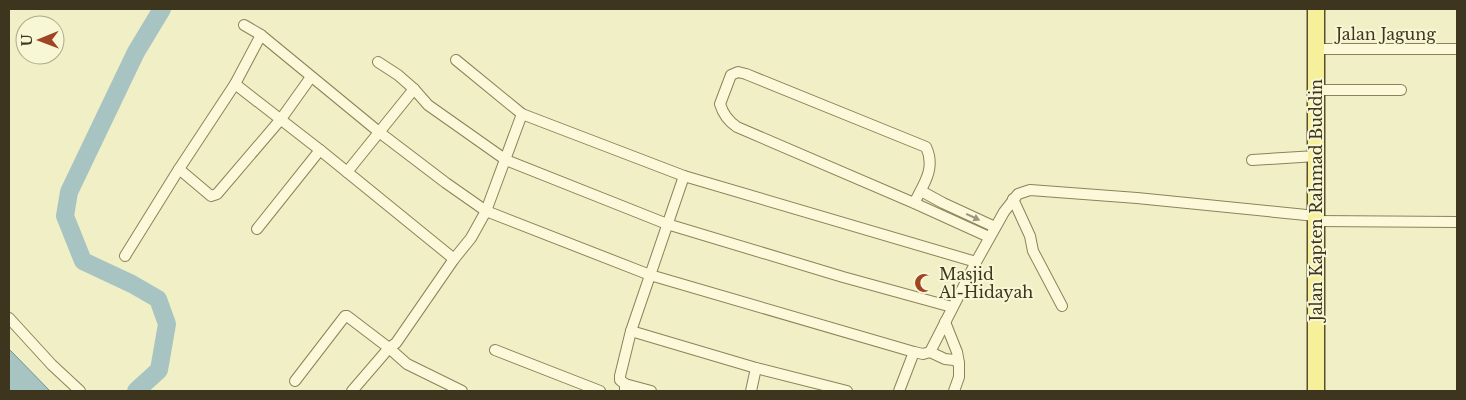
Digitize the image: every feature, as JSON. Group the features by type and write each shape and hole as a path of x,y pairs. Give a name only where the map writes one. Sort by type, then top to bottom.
{"main road":[{"name":"Jalan Kapten Rahmad Buddin","path":"1316,9 1316,391"}],"street":[{"path":"244,25 261,35 379,132 486,211 650,275 914,352 923,354 930,352 945,359 954,360 959,364"},
{"path":"125,256 179,168 235,84 261,35"},
{"name":"Jalan Jagung","path":"1316,49 1457,49"},
{"path":"456,60 522,114 684,176 976,262"},
{"path":"378,62 398,75 428,105 506,160 667,224 843,277 952,307"},
{"path":"914,203 930,172 926,147 746,74 738,72 731,75 720,104 728,121 736,127 914,203 938,213 989,237"},
{"path":"179,168 211,196 217,194 281,119 311,77"},
{"path":"235,84 454,258"},
{"path":"347,172 414,89"},
{"path":"1315,90 1401,90"},
{"path":"352,391 389,348 396,343 454,258 471,238 486,211 522,114"},
{"path":"257,228 320,150"},
{"path":"1252,160 1316,156"},
{"path":"651,391 625,387 620,380 620,376 631,331 684,176"},
{"path":"921,190 943,203 995,227"},
{"path":"930,352 995,227 1013,199 1018,194 1030,190 1137,198 1316,218 1457,222"},
{"path":"1013,199 1030,236 1033,251 1062,306"},
{"path":"938,213 943,203"},
{"path":"295,381 345,316 349,317 408,364 462,391"},
{"path":"9,318 52,365 80,391"},
{"path":"945,322 959,364 960,377 954,391"},
{"path":"631,331 756,368 848,391"},
{"path":"496,350 600,391"},
{"path":"899,391 914,352"},
{"path":"751,391 756,368"}],"water":[{"path":"9,349 50,391 9,391"}],"waterway":[{"path":"136,391 159,370 167,324 158,299 132,284 83,261 65,216 69,192 136,52 162,9"}],"place":[{"name":"Masjid Al-Hidayah","path":"924,283"}]}
